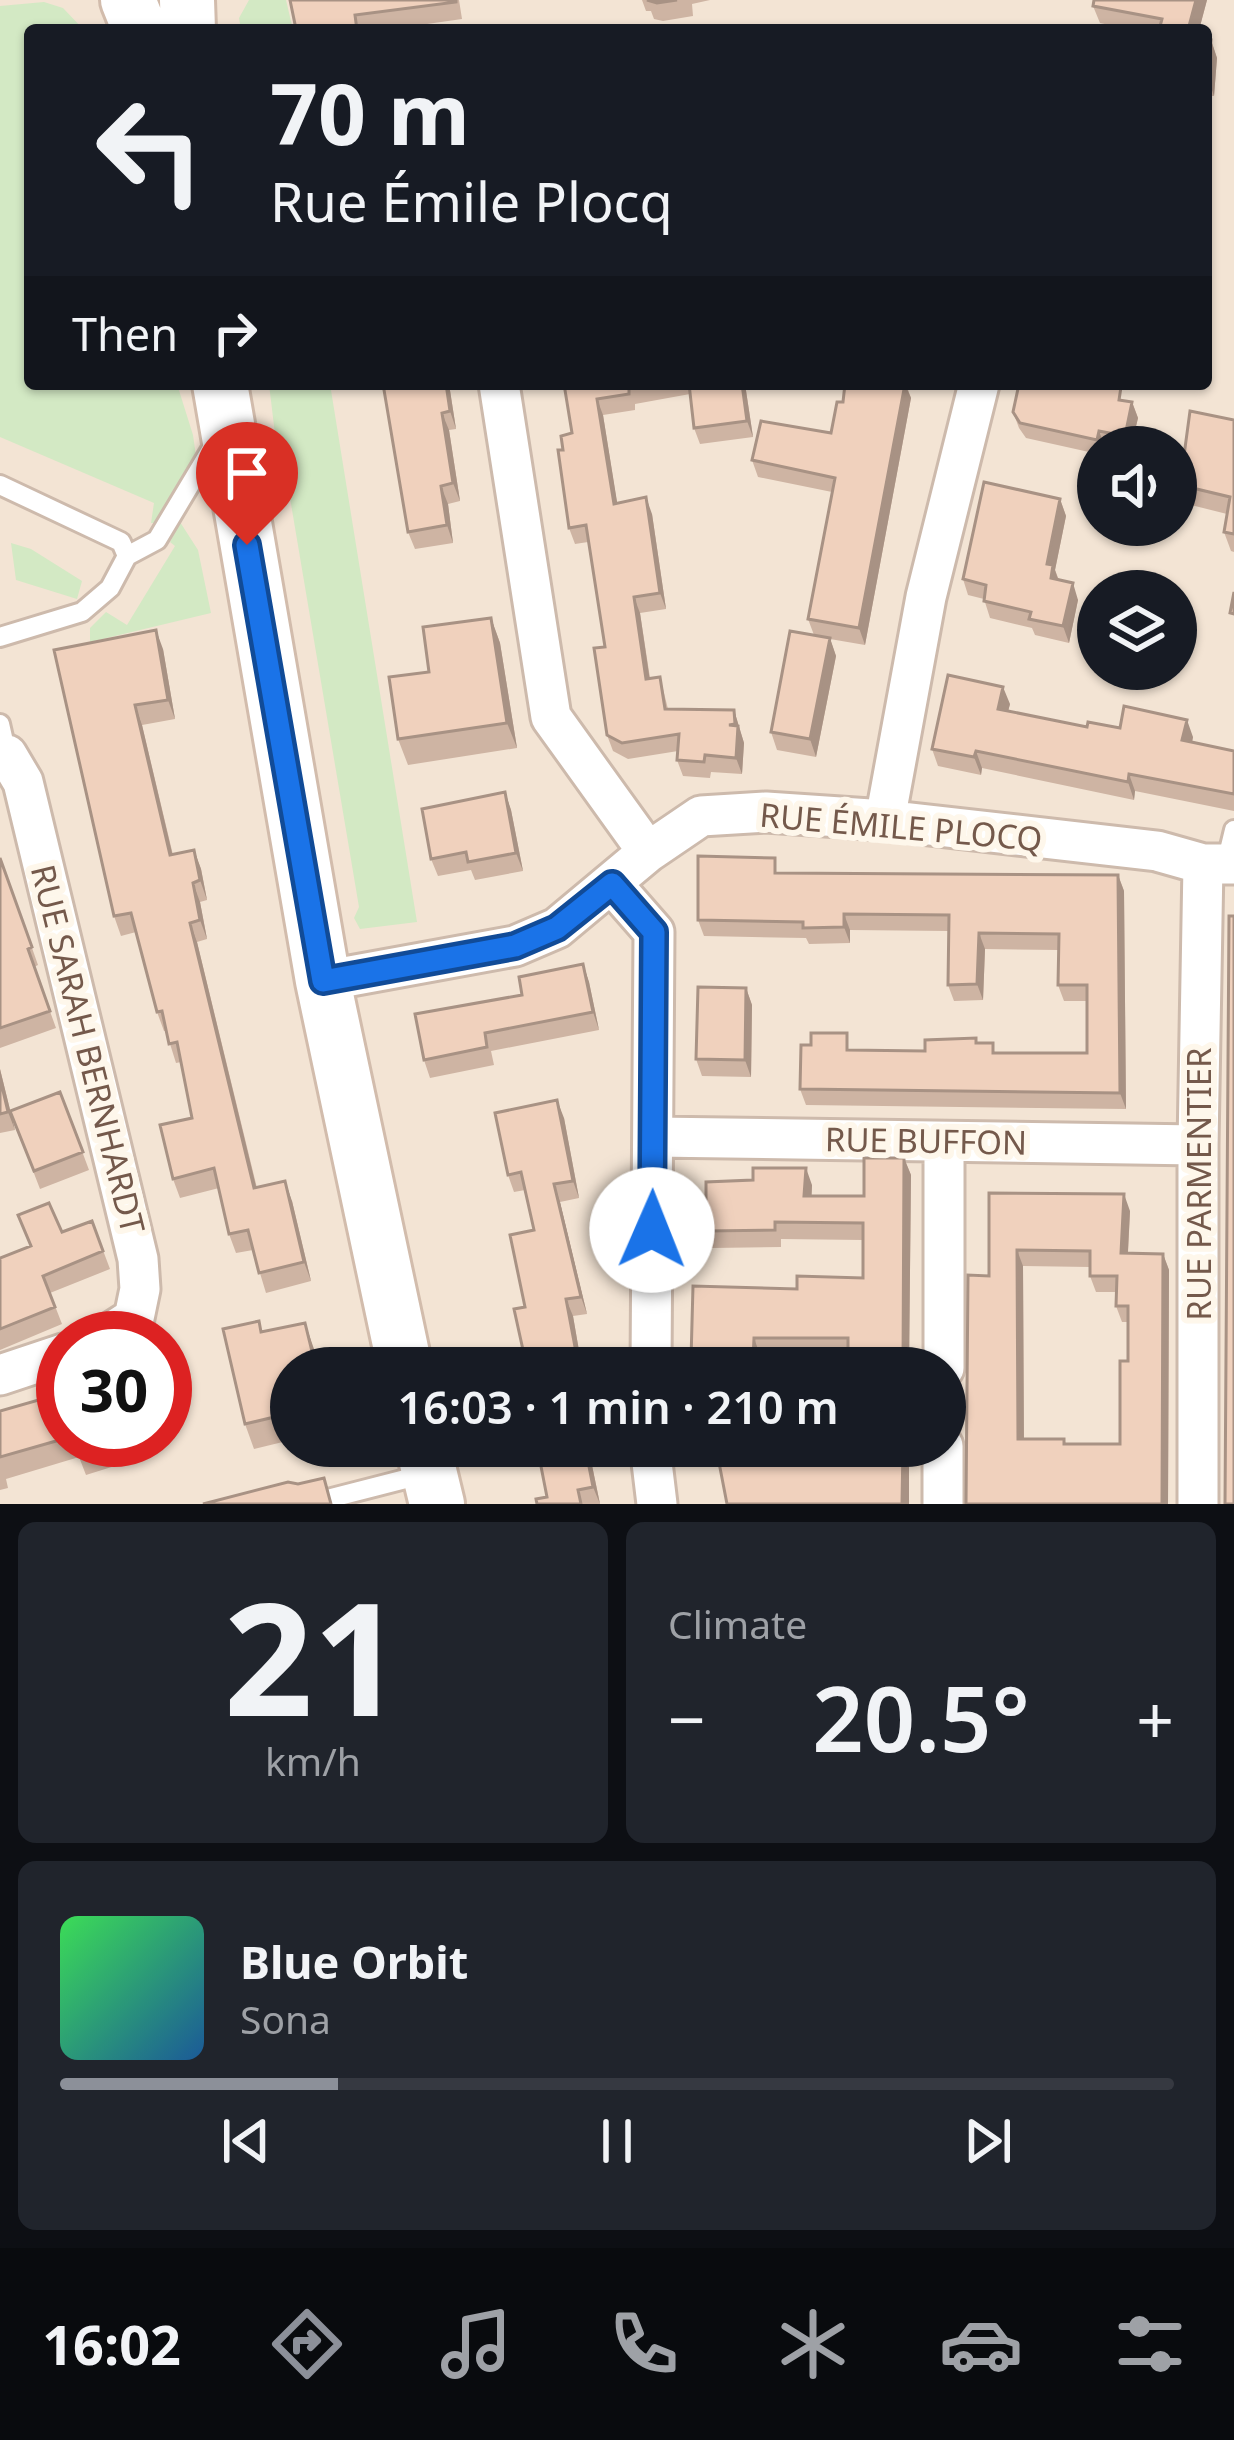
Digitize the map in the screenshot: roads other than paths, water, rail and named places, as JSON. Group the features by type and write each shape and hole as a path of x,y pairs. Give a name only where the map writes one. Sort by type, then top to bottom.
{"main road":[{"path":"223,404 323,981 401,1347"}],"street":[{"path":"500,390 550,717 648,852"},
{"path":"885,820 926,597 978,390"},
{"name":"RUE SARAH BERNHARDT","path":"2,744 23,782 138,1259 135,1311"},
{"name":"RUE ÉMILE PLOCQ","path":"323,981 515,946 557,928 648,852 701,816 766,812 885,820 1224,855"},
{"name":"RUE PARMENTIER","path":"1198,1504 1198,1144 1224,855"},
{"path":"612,884 654,932 651,1347"},
{"name":"RUE BUFFON","path":"654,1137 1198,1144"},
{"path":"944,1142 944,1347"},
{"path":"0,1376 36,1363"},
{"path":"653,1467 657,1504"},
{"path":"943,1504 944,1467"}],"lane":[{"path":"0,637 82,612 110,588 127,556 157,540 223,404"},
{"path":"0,485 121,542 127,556"},
{"path":"308,1504 430,1474"}]}
